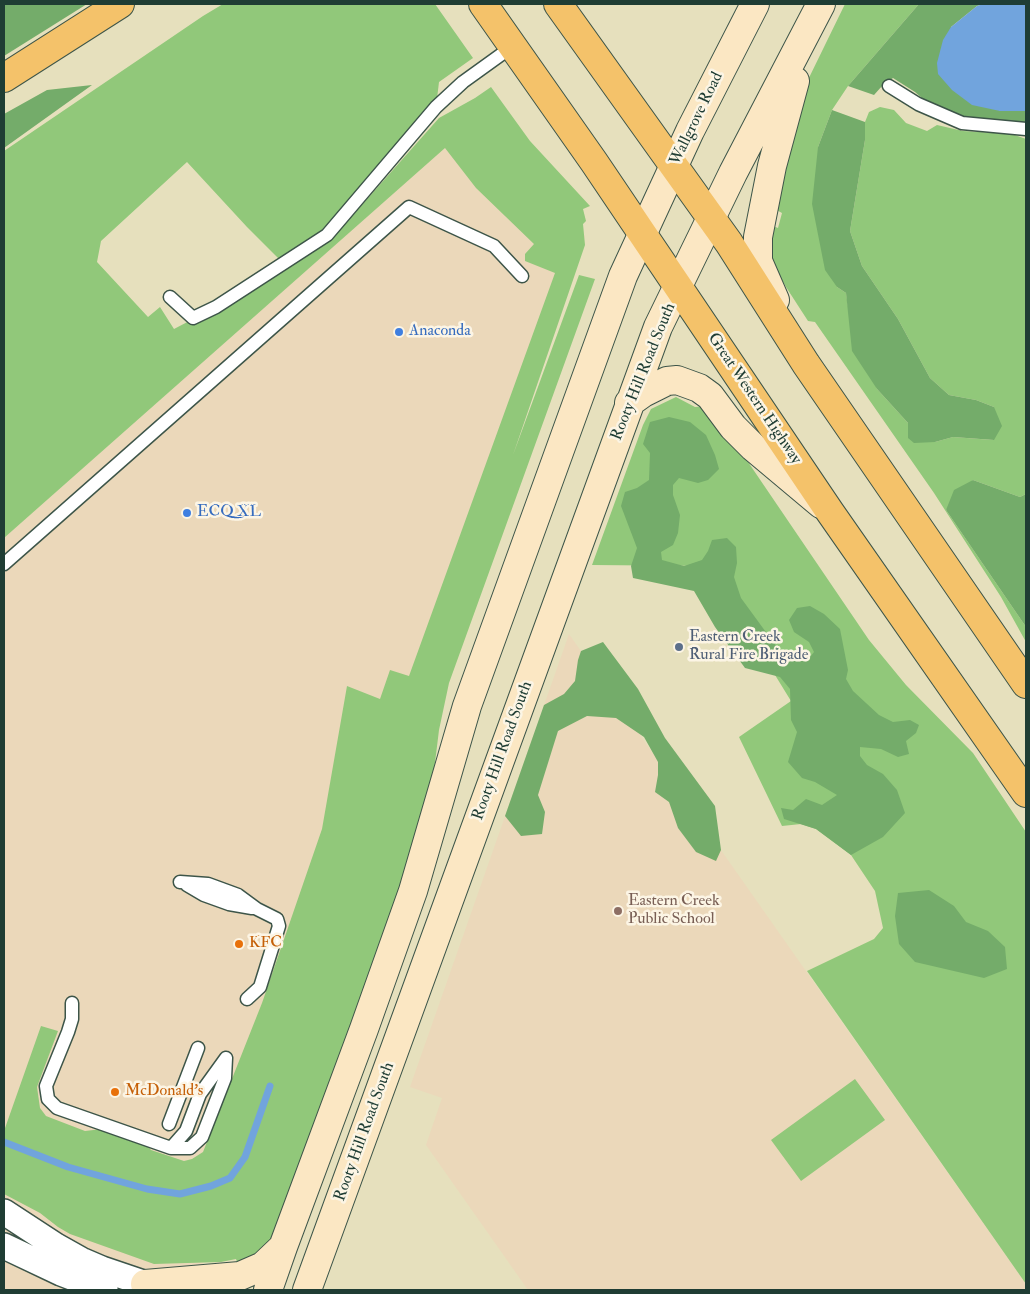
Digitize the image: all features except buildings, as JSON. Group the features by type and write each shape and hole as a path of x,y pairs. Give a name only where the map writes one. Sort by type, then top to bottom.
{"highway":[{"path":"4,78 120,4"},
{"name":"Great Western Highway","path":"483,4 830,512 1026,793"},
{"path":"558,4 730,243 806,364 1026,684"}],"main road":[{"name":"Wallgrove Road","path":"642,235 755,4"},
{"path":"711,218 815,15"},
{"path":"806,364 764,276 758,261 757,251 761,214 768,180 815,15"},
{"name":"Rooty Hill Road South","path":"307,1290 629,403 658,327 711,218"},
{"path":"268,1290 282,1247 364,1029 413,891 467,706 623,276 642,235"},
{"path":"629,403 642,393 667,381 677,380 700,388 710,396 733,427 753,447 830,512"},
{"path":"155,1287 240,1276 262,1266 282,1247"}],"street":[{"path":"4,1212 81,1260 155,1287"},
{"path":"4,1246 105,1290"}],"lane":[{"path":"170,298 193,318 216,308 327,235 436,107 463,82 512,46"},
{"path":"889,86 918,104 962,123 1026,129"},
{"path":"4,564 409,207 494,246 522,276"},
{"path":"180,882 208,884 238,895 257,909 277,919 279,926 260,987 247,999"},
{"path":"72,1003 72,1019 68,1032 46,1086 48,1099 57,1108 171,1148 190,1148 202,1137 225,1078 226,1058 200,1094 186,1131 171,1148"},
{"path":"169,1124 198,1048"}],"shaded area":[{"path":"473,123 585,236 194,1290 4,1290 4,538"},
{"name":"Eastern Creek Public School","path":"569,634 1026,1284 1026,1290 528,1290 426,1145 442,1098 410,1087"}],"green space":[{"path":"4,4 87,4 4,56"},
{"path":"223,4 435,4 473,58 439,82 436,107 330,233 353,215 439,118 491,87 530,141 590,206 583,209 586,221 583,224 585,245 513,455 579,275 595,279 449,683 439,730 432,787 414,853 276,1235 264,1250 238,1265 236,1259 221,1262 154,1264 70,1234 40,1213 4,1194 4,1131 41,1026 58,1031 37,1087 40,1108 46,1116 85,1131 102,1129 145,1143 151,1150 184,1161 192,1159 203,1152 262,1003 322,829 347,686 380,699 390,670 409,676 555,273 525,261 525,254 534,244 476,188 445,148 4,538 4,151","holes":["187,162 283,263 216,307 174,329 160,307 148,317 97,262 101,241"]},
{"path":"845,4 919,4 848,86 832,110 818,147 837,287 846,293 850,320 877,389 908,423 935,442 953,437 993,440 994,407 976,400 949,395 930,378 898,319 862,266 850,231 865,140 865,122 869,112 880,107 894,110 906,123 927,131 937,125 963,131 1012,134 1026,139 1026,494 1020,497 973,480 946,510 1026,627 1026,642 1001,597 934,493 815,322 808,321 768,254 768,224 778,228 782,213 771,207 804,88"},
{"path":"919,4 983,4 977,6 951,27 1000,111 1026,111 1026,123 957,116 930,105 915,92 893,78 874,95 848,86"},
{"path":"92,85 4,148 4,114 47,90"},
{"path":"832,110 865,122 865,140 850,231 862,266 898,319 930,378 949,395 976,400 994,407 1002,426 994,440 953,437 935,442 914,443 908,438 908,423 877,389 852,351 846,293 837,287 825,270 812,204 818,147"},
{"path":"676,397 695,407 710,406 869,640 906,685 973,753 1026,832 1026,1284 807,971 874,939 883,928 875,891 851,855 816,829 801,824 782,826 739,737 791,701 708,566 592,565 643,425 651,409"},
{"path":"669,417 690,422 706,435 719,469 708,480 698,483 679,478 673,485 673,495 680,515 678,533 673,545 661,552 662,560 684,566 702,560 712,540 727,538 736,547 737,563 734,577 741,598 779,650 795,660 807,661 814,652 809,642 794,632 789,620 797,608 810,606 824,614 840,629 848,670 846,679 853,691 879,715 893,722 910,720 919,725 916,733 906,741 909,754 898,757 881,749 860,747 860,756 867,765 883,774 897,790 905,813 883,837 851,855 816,829 784,819 781,808 793,810 806,799 822,805 837,795 815,782 802,778 788,762 797,732 791,720 790,689 780,677 745,668 715,627 694,591 633,578 631,566 637,548 621,506 625,492 637,488 649,480 650,453 643,444 650,422"},
{"path":"973,480 1020,497 1026,494 1026,627 946,510 954,490"},
{"path":"603,642 638,689 665,738 715,806 721,850 716,861 696,852 678,828 669,802 655,792 658,762 644,737 616,718 587,716 558,731 538,795 545,812 542,834 521,836 505,816 544,705 564,694 575,681 581,651"},
{"path":"929,890 954,906 966,922 988,931 1005,947 1007,969 984,978 915,962 899,944 895,916 898,893"},
{"path":"855,1079 885,1120 801,1181 771,1140"}],"water":[{"path":"983,4 1026,4 1026,111 1000,111 972,105 952,90 938,74 937,63 943,40 951,27 977,6"}],"waterway":[{"path":"4,1142 68,1167 147,1189 180,1194 211,1186 230,1178 245,1157 270,1086"}],"place":[{"name":"Anaconda","path":"399,332"},
{"name":"ECQ XL","path":"187,513"},
{"name":"Eastern Creek Rural Fire Brigade","path":"679,647"},
{"name":"Eastern Creek Public School","path":"618,911"},
{"name":"KFC","path":"239,944"},
{"name":"McDonald's","path":"115,1092"}]}
